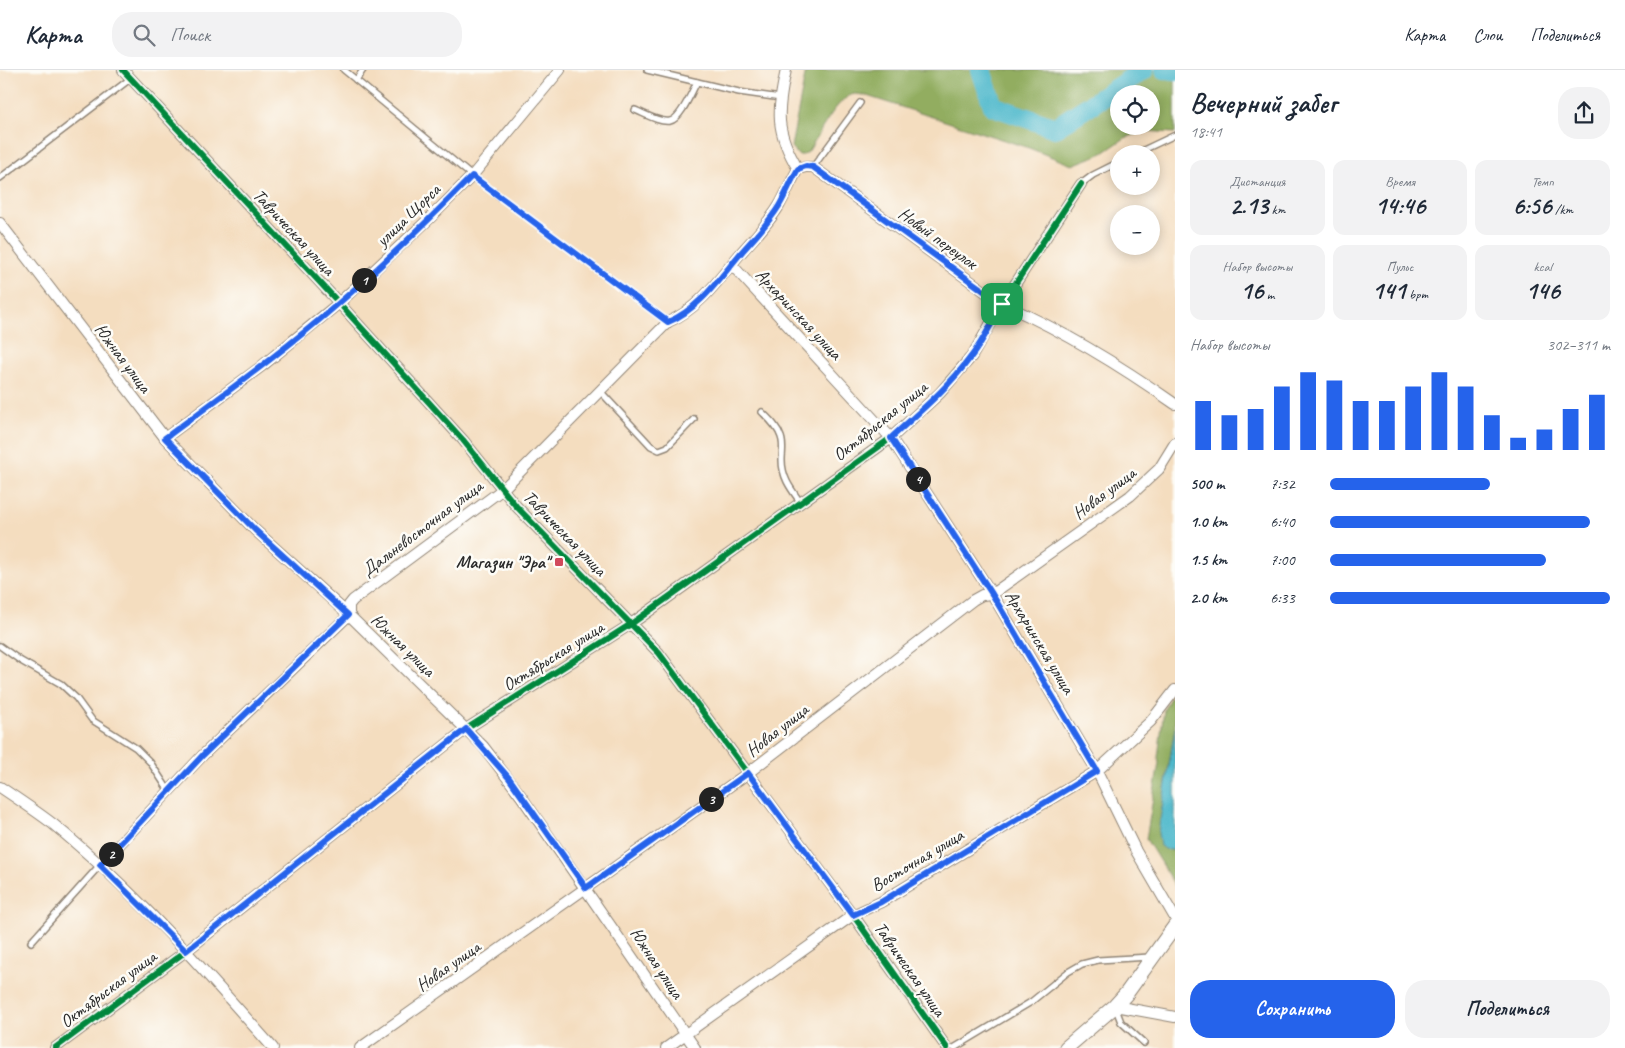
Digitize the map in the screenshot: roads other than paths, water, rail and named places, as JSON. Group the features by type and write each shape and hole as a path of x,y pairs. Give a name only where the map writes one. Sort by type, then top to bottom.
{"main road":[{"path":"1066,1048 1115,1006 1175,926"}],"street":[{"name":"Таврическая улица","path":"122,70 339,303 463,440 516,506 659,653 853,915 947,1048"},
{"name":"улица Щорса","path":"165,438 262,366 339,303 472,176 560,70"},
{"path":"786,70 779,112 782,135 787,151 798,169 806,166 813,167"},
{"name":"Новый переулок","path":"813,167 1002,304 1107,360 1175,404"},
{"name":"Дальневосточная улица","path":"100,865 169,791 261,698 348,615 350,605 359,595 503,488 668,322 678,318 693,307 770,220 798,169"},
{"name":"Октябрьская улица","path":"55,1048 186,951 466,729 631,624 891,438 940,393 972,356 1002,304 1081,184"},
{"name":"Южная улица","path":"0,223 165,438 255,530 348,615 466,729 509,778 695,1048"},
{"name":"Архаринская улица","path":"732,265 891,438 992,594 1097,771 1136,851 1175,918"},
{"name":"Новая улица","path":"360,1048 748,773 973,600 982,595 992,594 1130,496 1159,469 1175,443"},
{"name":"Восточная улица","path":"666,1048 853,915 881,902 1097,771 1150,721 1175,690"},
{"path":"0,787 52,823 100,865 186,951 274,1048"},
{"path":"1115,1006 1175,1017"}],"lane":[{"path":"344,70 472,176 668,322"},
{"path":"356,80 363,70"},
{"path":"647,70 739,92 780,98"},
{"path":"0,178 130,78"},
{"path":"635,110 669,122 675,119 681,112 697,82"},
{"path":"813,167 860,102"},
{"path":"1154,145 1175,135"},
{"path":"1081,184 1093,175 1110,166"},
{"path":"600,390 651,446 659,450 667,447 694,419"},
{"path":"762,412 776,427 780,435 783,443 783,475 788,486 802,503"},
{"path":"0,646 21,661 61,684 76,698 92,720 136,748 150,762 169,791"},
{"path":"31,942 100,865"},
{"path":"954,1048 1031,1002 1068,972 1082,964 1098,960 1153,957"},
{"path":"1115,1006 1121,1022 1144,1043"}],"water":[{"path":"1175,728 1175,850 1165,849 1160,846 1158,833"}],"waterway":[{"path":"981,70 993,106 1055,128 1144,70"},
{"path":"1165,70 1175,71"}],"place":[{"name":"Магазин \"Эра\"","path":"559,562"}]}
